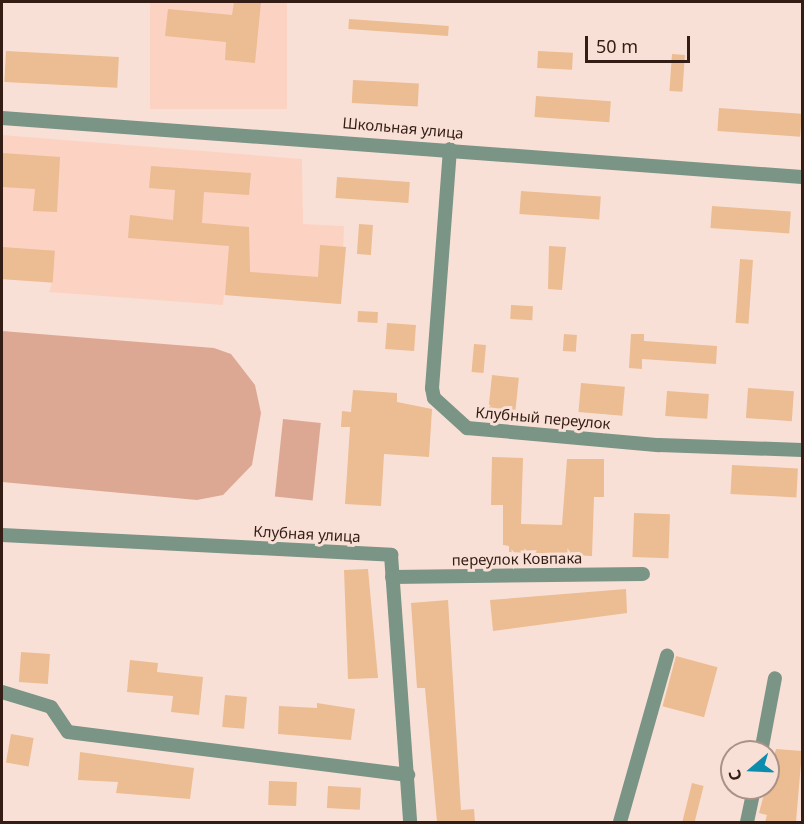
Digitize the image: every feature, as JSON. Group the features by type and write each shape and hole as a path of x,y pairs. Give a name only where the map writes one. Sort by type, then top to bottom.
{"street":[{"name":"Школьная улица","path":"2,118 450,149 802,177"},
{"name":"Клубный переулок","path":"450,149 432,388 434,398 467,428 659,445 802,450"},
{"name":"Клубная улица","path":"2,535 391,555 410,822"},
{"name":"переулок Ковпака","path":"392,578 643,574"},
{"path":"620,822 667,656"},
{"path":"763,740 775,678"},
{"path":"2,692 51,707 68,732 408,775"},
{"path":"747,822 752,800"}],"shaded area":[{"path":"150,2 287,2 287,109 150,109"},
{"path":"2,135 302,159 303,224 344,226 341,304 224,295 223,305 49,292 52,283 2,279"},
{"path":"2,331 214,348 231,354 255,385 261,413 252,465 223,495 197,500 2,482"},
{"path":"283,419 321,423 313,501 275,497"}],"building":[{"path":"234,2 261,2 255,63 225,60 226,42 165,36 168,9 232,15"},
{"path":"349,19 449,26 448,36 348,29"},
{"path":"6,51 119,57 117,88 4,82"},
{"path":"538,51 573,53 572,70 537,68"},
{"path":"672,54 685,55 682,92 669,91"},
{"path":"353,80 419,83 418,106 352,103"},
{"path":"536,96 611,101 609,122 535,117"},
{"path":"719,108 802,114 800,137 717,131"},
{"path":"2,153 60,157 57,212 33,211 35,189 2,187"},
{"path":"151,166 251,173 249,195 204,192 202,223 249,227 250,272 318,277 320,245 346,247 341,304 225,295 229,246 128,238 130,215 173,220 175,190 149,188"},
{"path":"337,177 410,182 408,203 336,198"},
{"path":"521,191 601,197 599,220 519,214"},
{"path":"712,206 791,212 789,233 710,228"},
{"path":"359,224 373,225 371,255 357,254"},
{"path":"549,246 566,247 562,290 548,289"},
{"path":"2,247 55,251 53,283 2,279"},
{"path":"740,259 753,260 749,324 736,323"},
{"path":"511,305 533,306 532,320 510,319"},
{"path":"358,311 378,312 377,323 357,322"},
{"path":"387,323 416,325 414,351 385,349"},
{"path":"564,334 577,335 576,352 563,351"},
{"path":"631,334 644,334 644,341 717,346 716,364 642,359 642,369 629,368"},
{"path":"474,344 486,345 484,373 472,372"},
{"path":"492,375 519,378 515,412 488,409"},
{"path":"581,383 625,387 622,416 578,412"},
{"path":"748,388 794,391 792,421 746,418"},
{"path":"353,390 397,393 397,402 432,409 429,457 384,454 381,506 345,504 350,427 341,427 342,411 351,412"},
{"path":"667,391 709,394 707,419 665,416"},
{"path":"492,457 523,458 521,524 562,525 567,459 604,459 604,497 594,497 592,556 509,552 509,546 503,545 503,505 491,505"},
{"path":"732,465 798,468 796,497 730,494"},
{"path":"634,513 670,514 668,558 632,557"},
{"path":"368,569 378,678 348,679 344,570"},
{"path":"626,589 627,613 493,631 490,600"},
{"path":"448,600 461,810 474,809 475,822 437,822 425,688 417,688 411,603"},
{"path":"21,652 50,654 48,684 19,682"},
{"path":"676,656 718,667 704,717 663,706"},
{"path":"130,660 158,663 157,672 203,677 199,715 171,712 173,696 127,692"},
{"path":"225,695 247,697 244,729 222,727"},
{"path":"317,703 355,709 351,740 278,734 279,706 317,708"},
{"path":"11,734 34,738 29,767 6,763"},
{"path":"780,749 802,751 796,822 765,822 767,815 759,813 762,800 780,800"},
{"path":"80,752 194,768 190,799 116,793 118,782 78,780"},
{"path":"269,781 297,782 296,806 268,805"},
{"path":"692,783 704,786 695,822 682,822"},
{"path":"328,786 361,788 360,810 327,808"}]}
